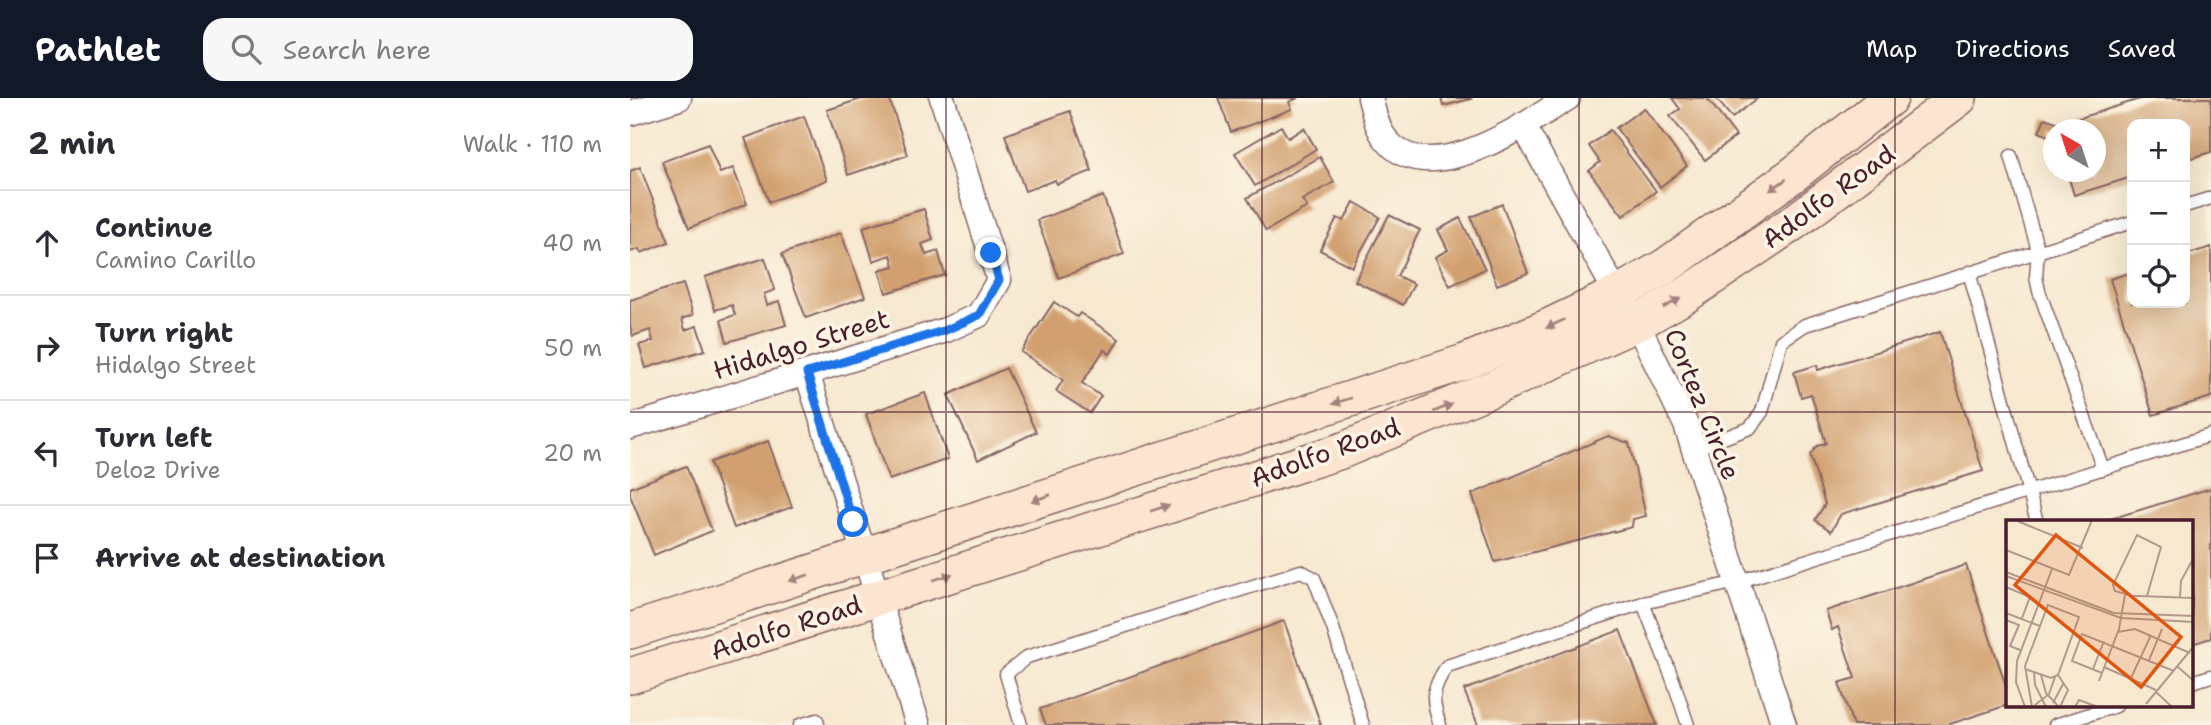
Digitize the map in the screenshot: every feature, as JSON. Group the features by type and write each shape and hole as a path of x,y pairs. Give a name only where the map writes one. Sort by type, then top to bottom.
{"street":[{"path":"630,113 679,98"},
{"name":"Hidalgo Street","path":"630,427 946,330 979,315 999,280 942,98"},
{"path":"1370,98 1383,136 1394,149 1425,161 1452,157 1523,125 1568,98"},
{"name":"Adolfo Road","path":"630,631 1465,362 1617,294 1666,266 1794,174 1891,98"},
{"name":"Adolfo Road","path":"630,676 1341,451 1496,387 1637,323 1733,265 1959,98"},
{"name":"Cortez Circle","path":"1523,125 1617,294 1637,323 1669,387 1694,450 1784,725"},
{"path":"807,373 919,725"}],"lane":[{"path":"2011,156 2038,250 2036,277 2039,291 2103,469"},
{"path":"2190,204 2211,198"},
{"path":"1694,450 1749,428 1762,412 1781,341 1805,325 2127,223"},
{"path":"1969,272 2037,520"},
{"path":"1440,725 1432,702 1438,679 1447,666 1643,603 1737,582 2211,435"},
{"path":"1021,725 1006,674 1027,657 1301,571 1314,578 1333,628 1363,725"},
{"path":"1643,603 1688,725"},
{"path":"2193,682 2211,676"},
{"path":"2055,725 2080,711 2102,708"},
{"path":"800,725 817,720 818,725"}],"building":[{"path":"864,98 889,98 908,155 848,175 827,110"},
{"path":"1218,98 1298,98 1289,102 1292,109 1231,132"},
{"path":"1441,98 1470,98 1471,99 1443,106"},
{"path":"1672,98 1707,98 1736,136 1705,160 1670,116 1680,109"},
{"path":"1716,98 1758,98 1732,118"},
{"path":"2143,98 2211,98 2211,152 2190,158 2190,119 2127,119 2127,179 2074,195 2070,182 2106,182 2106,119 2077,119"},
{"path":"1644,108 1687,166 1660,187 1616,128"},
{"path":"1070,111 1092,171 1057,184 1055,180 1025,191 1005,135"},
{"path":"804,116 827,180 769,202 745,138"},
{"path":"1281,126 1288,138 1304,128 1316,149 1255,186 1235,153"},
{"path":"1610,130 1656,191 1623,216 1589,171 1600,162 1589,146"},
{"path":"708,144 720,173 733,168 747,204 689,228 662,162"},
{"path":"1320,157 1334,182 1302,200 1307,207 1266,231 1247,198"},
{"path":"640,167 669,242 641,253 639,249 630,252 630,171"},
{"path":"1103,196 1124,254 1059,278 1037,220"},
{"path":"1354,202 1380,217 1352,267 1320,250 1337,218 1344,221"},
{"path":"1502,204 1528,273 1497,285 1471,217"},
{"path":"924,209 933,240 922,244 926,255 938,251 945,275 886,293 879,270 894,266 891,255 873,261 863,227"},
{"path":"1389,215 1420,230 1397,276 1414,284 1403,305 1355,281"},
{"path":"1460,218 1485,269 1450,286 1435,257 1448,250 1438,230"},
{"path":"841,233 865,297 806,318 782,254"},
{"path":"2211,247 2211,397 2153,415 2110,279 2127,274 2127,308 2190,308 2190,253"},
{"path":"765,258 775,290 764,294 767,305 779,301 786,325 727,342 721,320 735,315 732,305 715,310 705,277"},
{"path":"683,284 693,315 682,319 685,330 697,326 705,350 646,368 639,345 653,341 650,330 633,336 630,326 630,300"},
{"path":"1054,302 1077,317 1080,313 1119,339 1110,354 1104,350 1082,383 1101,396 1090,413 1056,391 1063,380 1021,352"},
{"path":"1940,332 1983,471 1841,514 1831,531 1815,520 1825,504 1810,455 1817,446 1826,443 1811,394 1801,397 1794,372 1817,365 1818,370"},
{"path":"1006,368 1036,432 978,460 948,395"},
{"path":"925,393 948,459 889,480 866,414"},
{"path":"1608,436 1629,443 1646,516 1633,519 1632,527 1495,562 1472,494"},
{"path":"768,441 792,507 734,528 710,462"},
{"path":"686,466 712,531 654,555 630,495 630,488"},
{"path":"2211,488 2211,638 2193,644 2193,520 2107,520"},
{"path":"1966,565 2006,686 2006,706 1947,725 1853,725 1839,683 1855,678 1838,627 1832,630 1826,611"},
{"path":"1284,621 1321,725 1046,725 1040,709"},
{"path":"1620,630 1657,725 1478,725 1464,690"}],"route":[{"path":"853,522 807,373 946,330 979,315 999,280 991,253"}]}
